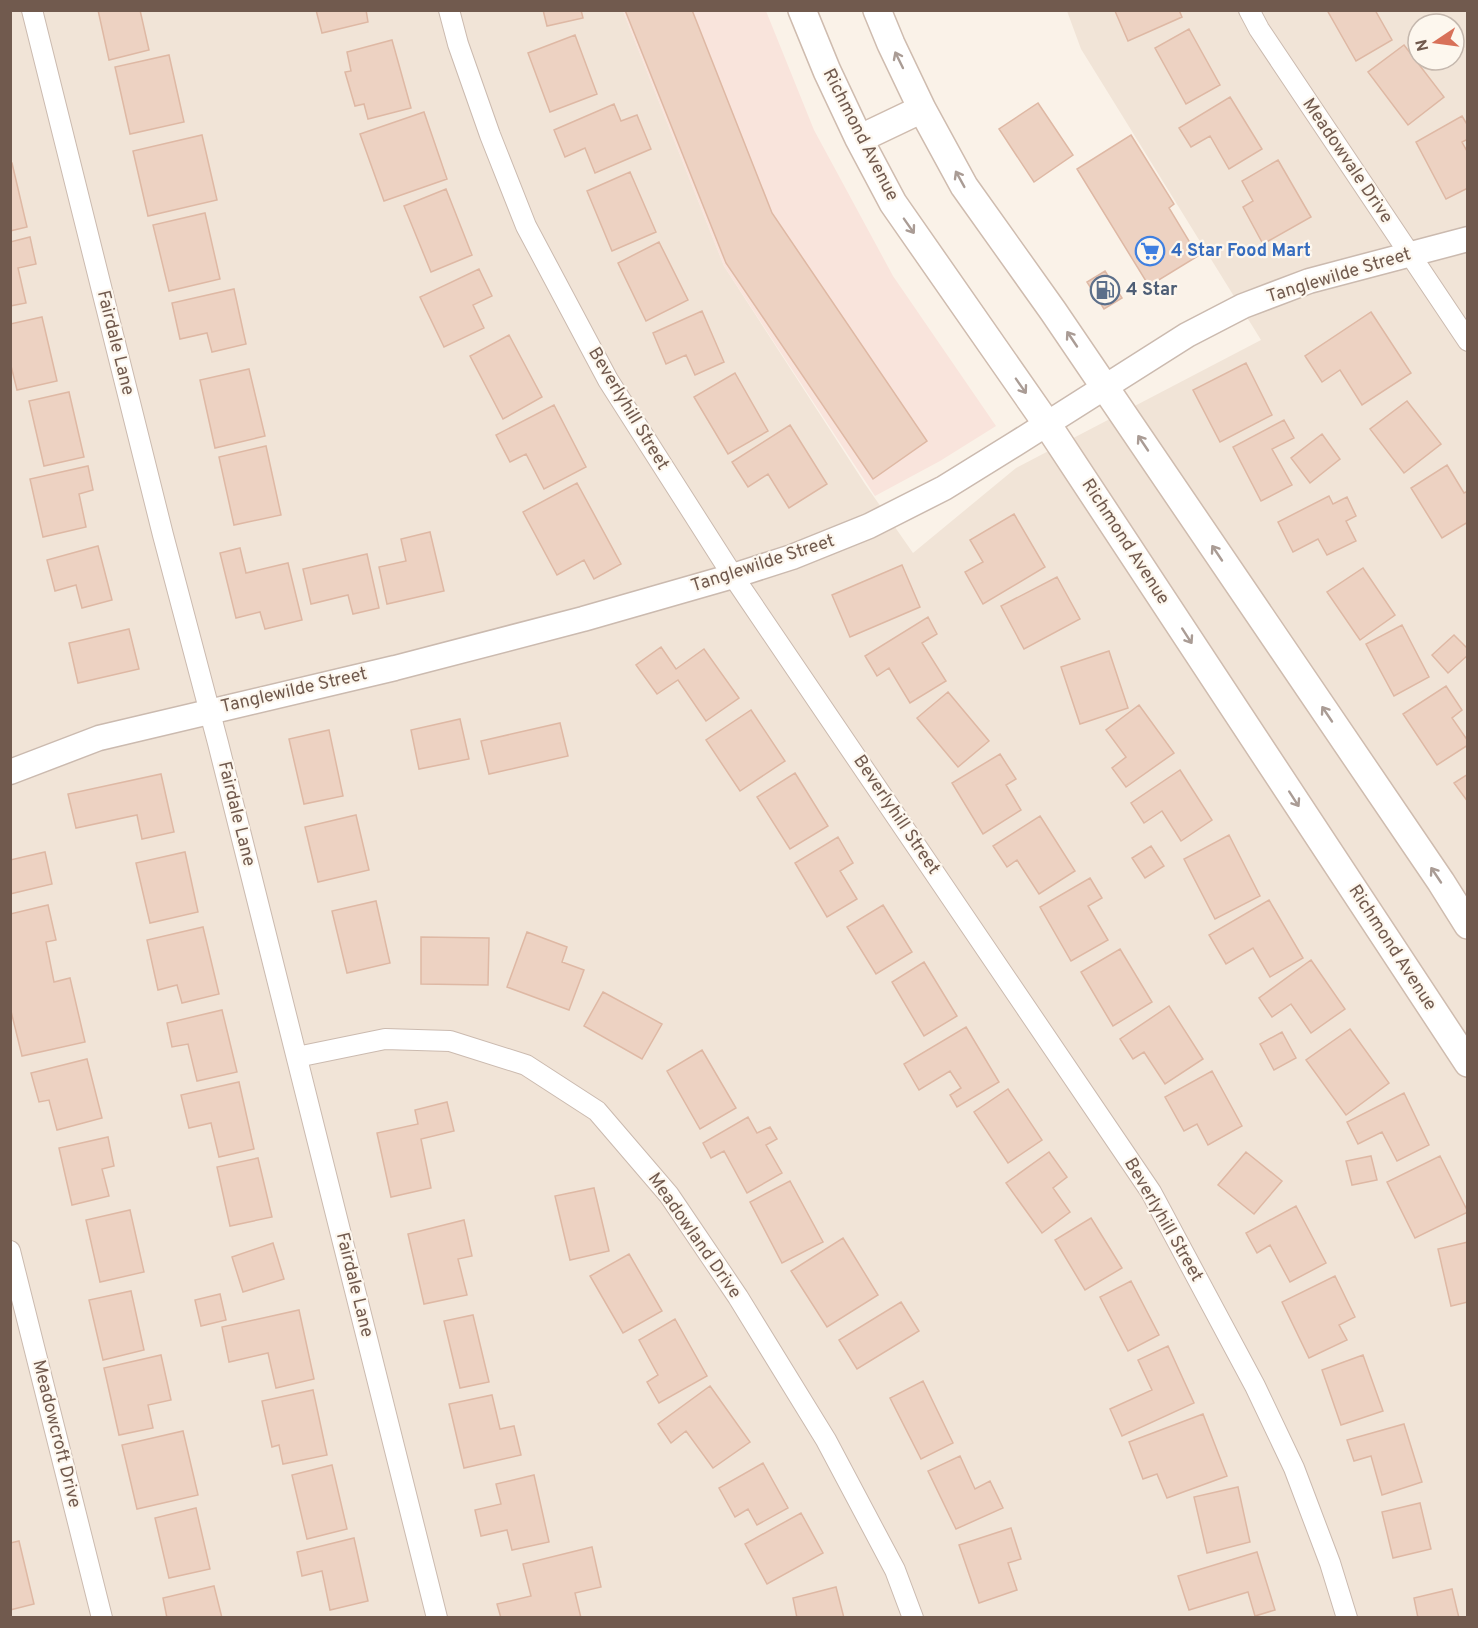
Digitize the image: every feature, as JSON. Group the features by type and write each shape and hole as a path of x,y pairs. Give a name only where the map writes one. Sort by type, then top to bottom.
{"main road":[{"name":"Richmond Avenue","path":"802,10 859,139 893,203 1047,424 1460,1035 1467,1063"},
{"path":"877,10 922,109 964,186 1105,387 1441,882 1467,925"},
{"path":"859,139 922,109"}],"street":[{"name":"Fairdale Lane","path":"32,10 437,1617"},
{"name":"Beverlyhill Street","path":"449,10 458,44 490,135 526,226 608,380 733,576 1151,1192 1256,1386 1294,1468 1330,1563 1347,1617"},
{"name":"Meadowvale Drive","path":"1249,10 1259,29 1467,341"},
{"name":"Tanglewilde Street","path":"10,772 99,738 395,668 583,619 792,557 869,526 944,488 1187,334 1243,306 1309,281 1467,239"},
{"name":"Meadowland Drive","path":"297,1057 385,1039 450,1041 526,1065 597,1111 669,1195 738,1297 826,1440 895,1570 913,1617"},
{"name":"Meadowcroft Drive","path":"10,1251 102,1617"}],"shaded area":[{"path":"11,11 623,11 724,266 865,484 913,553 1016,468 1261,340 1081,49 1067,11 1467,11 1467,1617 11,1618"},
{"path":"623,11 766,11 814,130 893,276 996,426 940,461 875,496 724,266"}],"building":[{"path":"98,10 140,10 149,50 109,60"},
{"path":"316,10 366,10 368,22 322,33"},
{"path":"543,10 581,10 583,18 547,26"},
{"path":"625,10 692,10 772,213 927,441 873,479 726,263"},
{"path":"1113,10 1179,10 1182,17 1128,41"},
{"path":"1327,10 1375,10 1392,40 1356,61"},
{"path":"1189,29 1220,85 1186,104 1155,48"},
{"path":"575,35 597,94 550,112 528,53"},
{"path":"392,40 411,108 368,119 364,104 355,106 345,72 351,71 347,52"},
{"path":"1404,45 1406,48 1406,72 1425,72 1444,97 1408,125 1368,72"},
{"path":"169,55 184,122 130,134 115,67"},
{"path":"1230,97 1262,149 1229,169 1210,136 1191,147 1179,128"},
{"path":"1038,103 1073,155 1034,182 999,129"},
{"path":"614,104 621,121 637,115 651,149 595,173 585,148 565,157 554,130"},
{"path":"424,112 447,179 384,201 360,134"},
{"path":"1462,116 1468,126 1468,139 1462,142 1468,153 1468,188 1446,199 1416,142"},
{"path":"202,135 217,200 148,216 133,151"},
{"path":"1131,135 1174,204 1169,208 1198,256 1149,286 1077,169"},
{"path":"1278,160 1311,217 1263,244 1243,207 1253,201 1242,181"},
{"path":"10,163 12,163 27,227 10,231"},
{"path":"630,172 656,232 612,251 587,191"},
{"path":"446,189 472,255 431,272 404,206"},
{"path":"205,213 220,279 169,291 153,225"},
{"path":"30,237 36,264 18,268 26,303 10,306 10,242"},
{"path":"659,242 688,300 646,321 618,263"},
{"path":"479,269 492,296 473,305 484,328 444,347 420,297"},
{"name":"4 Star","path":"1105,271 1122,298 1104,309 1087,282"},
{"path":"234,289 246,344 212,352 207,333 180,339 172,303"},
{"path":"702,311 724,362 695,375 686,355 666,364 653,333"},
{"path":"1371,312 1411,373 1362,405 1340,370 1322,382 1305,356"},
{"path":"42,317 57,381 17,390 10,362 10,324"},
{"path":"509,335 542,397 503,419 470,356"},
{"path":"1246,363 1272,415 1220,442 1193,390"},
{"path":"249,369 265,436 215,448 200,380"},
{"path":"735,373 768,431 728,454 694,397"},
{"path":"69,392 84,457 44,466 29,401"},
{"path":"1407,401 1441,444 1404,473 1370,429"},
{"path":"554,405 586,467 544,489 526,454 510,462 496,435"},
{"path":"1284,420 1294,438 1272,449 1292,485 1261,501 1233,447"},
{"path":"790,425 827,484 789,508 768,474 748,487 732,462"},
{"path":"1322,434 1340,459 1310,483 1291,458"},
{"path":"266,446 281,515 234,525 219,457"},
{"path":"1447,465 1464,493 1468,491 1468,522 1442,538 1411,488"},
{"path":"88,466 93,490 79,494 86,527 43,537 30,479"},
{"path":"577,483 621,564 594,579 584,560 557,575 523,512"},
{"path":"1329,496 1333,504 1347,497 1356,516 1346,521 1356,541 1327,555 1318,539 1293,552 1278,522"},
{"path":"1014,514 1045,567 983,604 965,572 983,562 970,540"},
{"path":"430,532 444,591 387,604 379,567 406,561 401,539"},
{"path":"98,546 112,600 82,608 76,585 55,591 47,560"},
{"path":"240,548 246,573 288,563 302,620 265,629 260,612 236,618 220,553"},
{"path":"367,554 379,608 353,614 348,595 311,604 303,569"},
{"path":"902,565 920,607 850,637 832,595"},
{"path":"1363,568 1395,615 1360,640 1327,592"},
{"path":"1057,577 1080,619 1024,649 1001,606"},
{"path":"928,617 937,634 922,643 946,681 910,703 889,668 877,676 865,656"},
{"path":"1402,625 1429,677 1394,696 1366,644"},
{"path":"129,629 139,669 78,683 69,643"},
{"path":"1454,635 1468,649 1468,655 1448,673 1432,655"},
{"path":"661,647 676,669 704,649 739,698 706,721 678,680 657,694 636,665"},
{"path":"1109,651 1128,708 1080,724 1061,667"},
{"path":"1446,686 1462,710 1452,718 1468,741 1468,745 1437,765 1403,714"},
{"path":"948,692 989,741 958,767 917,718"},
{"path":"1139,705 1174,753 1126,787 1112,768 1126,757 1106,730"},
{"path":"751,710 785,761 740,791 706,740"},
{"path":"460,719 469,759 419,769 411,730"},
{"path":"560,723 568,756 489,774 481,741"},
{"path":"329,730 343,796 304,804 289,739"},
{"path":"1000,754 1016,779 1006,785 1021,810 983,834 952,783"},
{"path":"1180,770 1212,820 1181,841 1162,811 1144,823 1131,803"},
{"path":"795,773 828,826 790,849 757,797"},
{"path":"161,774 174,832 142,839 137,815 76,828 68,794"},
{"path":"1468,774 1468,802 1454,783"},
{"path":"356,815 369,870 318,882 305,827"},
{"path":"1040,816 1075,871 1039,894 1017,860 1007,867 993,846"},
{"path":"1229,835 1260,896 1215,919 1184,859"},
{"path":"838,837 853,863 840,871 857,899 827,917 795,863"},
{"path":"1151,846 1164,866 1145,878 1132,858"},
{"path":"45,852 52,884 10,894 10,860"},
{"path":"185,852 198,912 150,923 136,863"},
{"path":"1090,878 1102,898 1088,906 1108,940 1071,961 1040,907"},
{"path":"1269,900 1303,958 1270,977 1253,948 1226,964 1209,935"},
{"path":"376,901 390,963 347,973 332,911"},
{"path":"48,905 56,940 46,942 54,982 70,978 85,1042 22,1056 10,1007 10,914"},
{"path":"883,905 912,952 876,974 847,927"},
{"path":"203,927 219,994 182,1003 177,985 158,990 147,940"},
{"path":"527,932 567,947 562,962 584,970 569,1010 507,987"},
{"path":"421,937 489,938 488,985 421,984"},
{"path":"1120,949 1152,1002 1113,1026 1081,972"},
{"path":"1311,960 1345,1009 1311,1033 1291,1004 1272,1017 1259,998"},
{"path":"924,962 957,1016 924,1036 892,982"},
{"path":"603,992 662,1024 642,1059 584,1026"},
{"path":"1169,1006 1203,1059 1165,1084 1144,1052 1133,1059 1120,1039"},
{"path":"222,1010 237,1072 197,1081 188,1044 172,1047 167,1023"},
{"path":"966,1027 999,1082 957,1107 950,1095 961,1088 950,1071 919,1090 904,1064"},
{"path":"1350,1029 1389,1083 1346,1115 1306,1060"},
{"path":"1282,1032 1296,1058 1274,1070 1260,1044"},
{"path":"702,1050 736,1108 700,1129 667,1071"},
{"path":"87,1059 102,1118 57,1130 49,1100 39,1102 31,1073"},
{"path":"1212,1071 1242,1126 1208,1145 1197,1124 1184,1131 1165,1097"},
{"path":"239,1082 254,1149 219,1157 211,1123 189,1128 181,1095"},
{"path":"1008,1089 1042,1140 1008,1163 974,1112"},
{"path":"1404,1093 1429,1145 1397,1161 1382,1132 1358,1144 1347,1122"},
{"path":"447,1102 454,1131 421,1139 431,1188 391,1197 377,1133 418,1124 415,1110"},
{"path":"748,1117 757,1133 770,1127 777,1139 766,1145 782,1173 747,1193 724,1151 711,1158 703,1143"},
{"path":"108,1137 114,1166 102,1169 109,1196 72,1205 59,1148"},
{"path":"1049,1152 1067,1177 1053,1188 1070,1212 1042,1233 1006,1183"},
{"path":"1246,1152 1282,1181 1254,1214 1218,1185"},
{"path":"1371,1156 1377,1180 1352,1185 1346,1161"},
{"path":"1440,1156 1468,1212 1415,1238 1387,1182"},
{"path":"258,1158 272,1217 230,1226 217,1167"},
{"path":"790,1181 823,1242 782,1263 750,1202"},
{"path":"594,1188 609,1251 570,1260 555,1196"},
{"path":"1296,1206 1326,1263 1290,1282 1270,1245 1257,1253 1246,1233"},
{"path":"130,1210 144,1272 100,1282 86,1220"},
{"path":"1091,1218 1122,1268 1085,1290 1055,1240"},
{"path":"464,1220 472,1256 458,1259 467,1295 424,1304 408,1234"},
{"path":"843,1238 878,1295 827,1327 791,1271"},
{"path":"1468,1242 1468,1302 1451,1306 1438,1249"},
{"path":"273,1243 284,1279 243,1292 232,1257"},
{"path":"629,1254 662,1311 623,1333 590,1276"},
{"path":"1335,1276 1355,1317 1339,1325 1347,1340 1309,1358 1282,1302"},
{"path":"1131,1281 1159,1335 1128,1351 1100,1297"},
{"path":"131,1291 144,1350 103,1360 89,1300"},
{"path":"220,1294 226,1320 201,1326 195,1300"},
{"path":"901,1302 919,1331 857,1369 839,1340"},
{"path":"299,1310 314,1379 276,1388 268,1353 229,1362 222,1327"},
{"path":"473,1315 489,1382 460,1388 444,1321"},
{"path":"675,1319 707,1376 659,1403 647,1382 658,1375 639,1340"},
{"path":"1168,1346 1194,1403 1122,1436 1110,1409 1152,1390 1138,1360"},
{"path":"161,1355 171,1400 148,1405 153,1428 119,1435 104,1368"},
{"path":"1363,1355 1383,1411 1341,1425 1322,1370"},
{"path":"923,1381 953,1443 921,1459 890,1398"},
{"path":"710,1386 750,1442 713,1468 686,1431 671,1443 658,1424"},
{"path":"313,1390 327,1455 283,1464 279,1445 272,1447 262,1401"},
{"path":"492,1395 500,1429 514,1426 521,1455 464,1468 449,1404"},
{"path":"1203,1414 1227,1476 1167,1498 1157,1474 1143,1479 1129,1442"},
{"path":"1404,1424 1422,1482 1382,1495 1371,1456 1354,1461 1347,1440"},
{"path":"183,1431 198,1495 137,1509 122,1445"},
{"path":"960,1456 975,1489 990,1481 1003,1508 956,1529 928,1471"},
{"path":"763,1463 788,1508 757,1525 748,1509 735,1517 719,1488"},
{"path":"332,1465 347,1529 307,1539 292,1475"},
{"path":"534,1475 549,1542 512,1550 507,1530 481,1536 475,1510 501,1504 496,1484"},
{"path":"1238,1487 1250,1542 1207,1553 1194,1497"},
{"path":"1420,1503 1431,1549 1393,1558 1382,1512"},
{"path":"196,1508 210,1569 169,1578 155,1518"},
{"path":"801,1513 823,1553 767,1584 745,1544"},
{"path":"1011,1528 1021,1559 1008,1563 1017,1590 979,1603 959,1545"},
{"path":"354,1538 368,1601 330,1610 322,1571 302,1576 297,1552"},
{"path":"19,1541 34,1604 10,1610 10,1543"},
{"path":"592,1547 601,1587 575,1593 581,1618 501,1618 497,1604 531,1596 523,1564"},
{"path":"1257,1552 1275,1610 1255,1616 1248,1592 1189,1610 1178,1576"},
{"path":"214,1586 222,1618 167,1618 163,1598"},
{"path":"836,1587 844,1618 797,1618 793,1598"},
{"path":"1452,1589 1459,1618 1418,1618 1414,1598"}],"place":[{"name":"4 Star Food Mart","path":"1150,251"},
{"name":"4 Star","path":"1105,290"}]}
